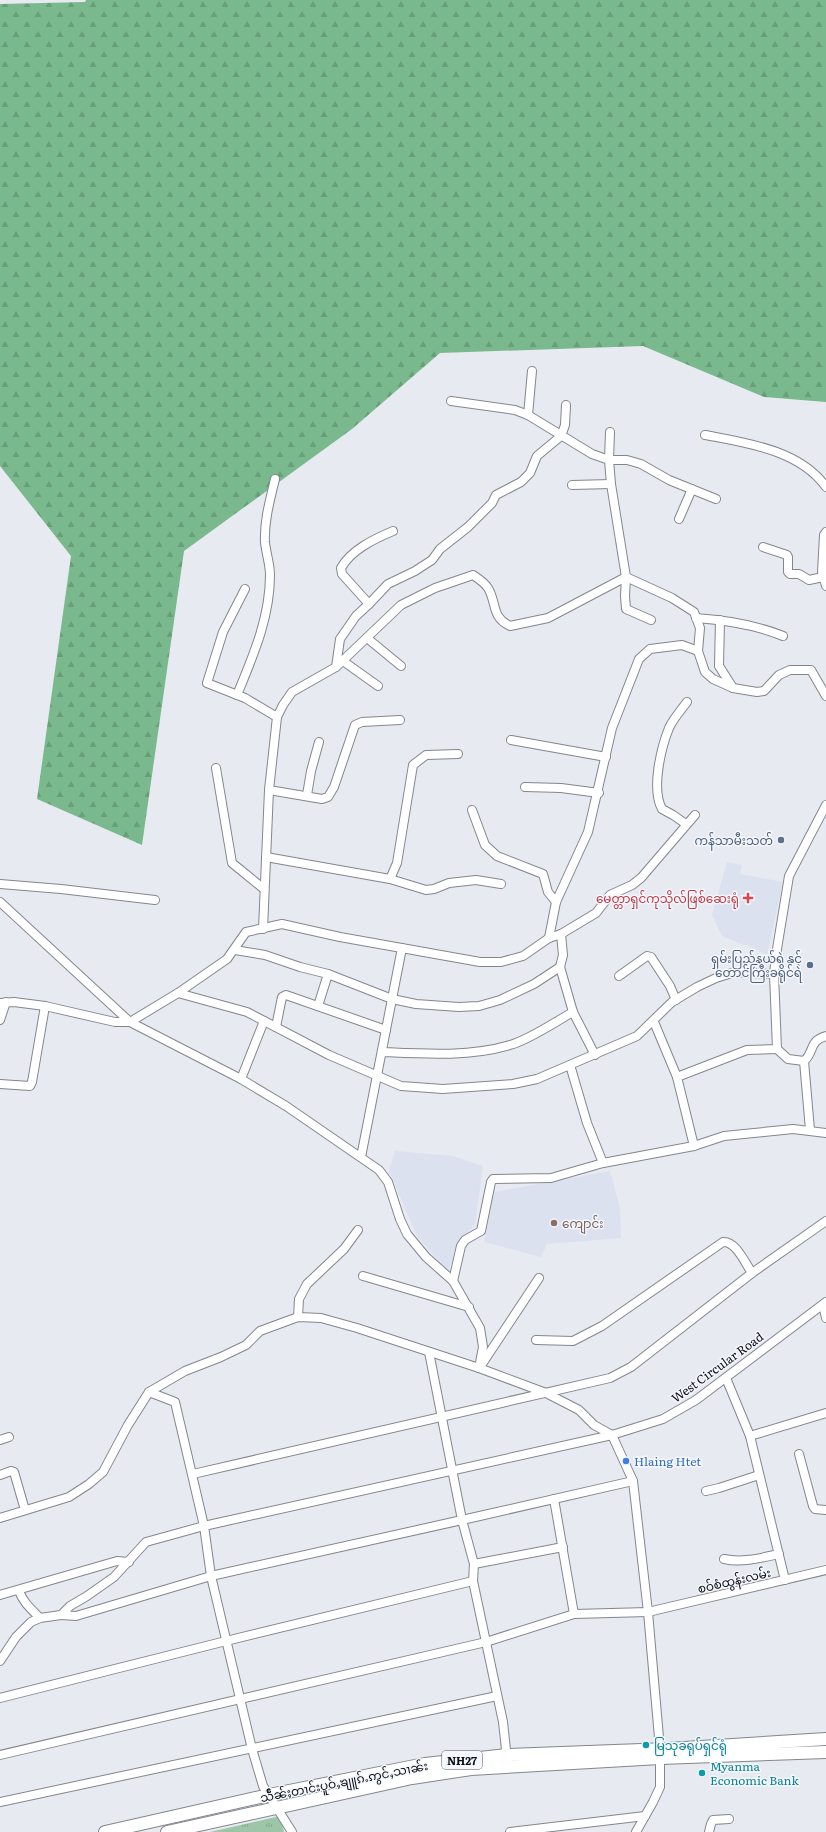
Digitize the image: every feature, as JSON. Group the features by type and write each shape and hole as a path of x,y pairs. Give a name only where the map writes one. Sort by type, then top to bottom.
{"highway":[{"name":"သဵႅၼ်ႈတၢင်းပူဝ်ႇၶျူၵ်ႉဢွင်ႇသၢၼ်း","path":"660,1754 826,1739"},
{"name":"သဵႅၼ်ႈတၢင်းပူဝ်ႇၶျူၵ်ႉဢွင်ႇသၢၼ်း","path":"105,1832 268,1796 424,1764 660,1754 826,1752"},
{"name":"သဵႅၼ်ႈတၢင်းပူဝ်ႇၶျူၵ်ႉဢွင်ႇသၢၼ်း","path":"166,1832 430,1775 471,1769 508,1761"}],"street":[{"path":"528,416 532,371"},
{"path":"451,401 515,410 528,416 592,454 609,460 627,460 641,464 669,480 716,499"},
{"path":"336,667 340,639 356,616 388,584 415,571 432,560 440,549 468,527 492,503 496,495 522,482 530,473 537,456 561,436 565,425 566,405"},
{"path":"610,432 609,460 611,484 626,577 626,609 651,620"},
{"path":"705,435 742,442 782,454 809,468 826,488"},
{"path":"237,695 257,648 265,618 270,574 265,542 265,521 275,480"},
{"path":"572,485 611,484"},
{"path":"679,519 692,489"},
{"path":"369,604 342,574 341,568 344,563 369,542 393,531"},
{"path":"826,532 824,535 823,550 823,578 826,586"},
{"path":"763,547 787,555 788,572 790,574 799,574 809,580 823,578"},
{"path":"263,929 269,790 277,717 292,692 336,667 401,605 435,588 473,575 482,580 488,589 498,618 510,626 548,618 626,577"},
{"path":"626,577 672,598 694,612 700,628 698,651 705,672 713,679 733,688 757,692 764,691 779,675 790,670 802,669 811,670 825,691"},
{"path":"245,589 223,632 206,680 207,683 237,695 277,717"},
{"path":"696,618 720,620 783,636"},
{"path":"720,620 719,666 733,688"},
{"path":"367,638 401,666"},
{"path":"549,938 556,902 588,832 599,793 612,728 639,659 650,649 682,645 698,651"},
{"path":"343,661 378,686"},
{"path":"686,824 662,809 657,792 659,764 670,727 687,702"},
{"path":"269,790 322,799 328,797 331,794 355,725 362,722 400,720"},
{"path":"510,740 606,757"},
{"path":"307,796 311,771 319,742"},
{"path":"390,879 397,863 413,765 426,755 458,754"},
{"path":"216,768 232,862 238,869 264,889"},
{"path":"524,787 561,788 599,793"},
{"path":"777,1049 774,974 789,876 826,805"},
{"path":"472,810 485,845 497,856 543,874 548,892 556,902"},
{"path":"0,1020 3,1003 45,1006 115,1022 130,1022 178,993 227,959 235,950 246,932 282,924 480,962 500,962 523,956 549,938 561,934 596,913 610,895 632,885 641,878 695,815"},
{"path":"266,857 390,879 426,890 434,889 449,883 476,880 501,884"},
{"path":"0,884 61,889 155,900"},
{"path":"0,902 130,1022 241,1079 286,1106 379,1170 388,1182 400,1219 407,1234 426,1257 453,1281 480,1328 483,1346 479,1368"},
{"path":"561,934 563,955 560,967 572,1012 595,1055"},
{"path":"361,1157 402,948"},
{"path":"235,950 265,955 300,967 328,974 392,999 416,1004 459,1007 479,1006 500,1000 534,984 560,967"},
{"path":"619,976 643,958 647,956 651,957 666,980 676,1000"},
{"path":"178,993 247,1012 329,1055 401,1086 443,1089 537,1079 637,1036 654,1022 676,1000 697,987 735,972 774,974"},
{"path":"318,1006 328,974"},
{"path":"276,1027 282,997 286,995 386,1030"},
{"path":"0,1084 30,1086 32,1082 45,1006"},
{"path":"382,1052 431,1054 469,1052 511,1045 572,1012"},
{"path":"241,1079 264,1021"},
{"path":"654,1022 677,1077 694,1146"},
{"path":"810,1130 804,1061 809,1054 812,1044 818,1038 826,1036"},
{"path":"677,1077 747,1050 777,1049 788,1059 804,1061"},
{"path":"570,1065 587,1123 603,1163"},
{"path":"453,1281 465,1240 481,1231 491,1182 493,1179 551,1178 603,1163 694,1146 724,1136 792,1129 826,1133"},
{"path":"193,1474 610,1378 631,1367 752,1273 826,1221"},
{"path":"298,1317 299,1299 307,1284 344,1249 358,1230"},
{"path":"536,1340 573,1341 602,1326 723,1242 733,1245 752,1273"},
{"path":"363,1276 469,1307"},
{"path":"479,1368 539,1278"},
{"path":"824,1304 826,1318"},
{"name":"West Circular Road","path":"61,1615 70,1606 114,1577 146,1542 204,1526 612,1435 663,1419 696,1400 824,1304"},
{"path":"0,1518 69,1497 103,1472 128,1425 148,1392 185,1371 221,1357 246,1345 260,1331 298,1317 321,1318 357,1328 479,1368 546,1393 579,1410 594,1425 612,1435 632,1480 648,1612 660,1754 660,1786 636,1832"},
{"path":"429,1352 462,1520 474,1564 474,1581 498,1696 508,1761"},
{"path":"726,1378 750,1436 786,1580"},
{"path":"148,1392 175,1402 204,1526 211,1576 252,1749 263,1786 292,1832"},
{"path":"750,1436 826,1413"},
{"path":"0,1440 10,1437"},
{"path":"800,1454 813,1506 815,1509 826,1510"},
{"path":"0,1475 11,1471 14,1472 25,1510"},
{"path":"706,1490 719,1488 759,1475"},
{"path":"0,1661 16,1637 31,1622 40,1618 61,1615 76,1616 211,1576 462,1520 632,1480"},
{"path":"554,1499 574,1614"},
{"path":"474,1564 563,1547"},
{"path":"724,1559 732,1561 754,1560 779,1554"},
{"path":"0,1595 19,1591 117,1561 129,1562"},
{"name":"စဝ်စံထွန်းလမ်း","path":"0,1755 486,1642 574,1614 648,1612 826,1570"},
{"path":"0,1698 474,1581"},
{"path":"19,1591 25,1603 40,1618"},
{"path":"0,1802 498,1696"},
{"path":"510,1832 645,1816"},
{"path":"710,1832 710,1824 713,1820 729,1820"}],"shaded area":[{"name":"မေတ္တာရှင်ကုသိုလ်ဖြစ်ဆေးရုံ","path":"727,862 742,865 740,874 783,882 767,955 747,945 743,945 722,936 712,915"},
{"path":"395,1151 453,1156 483,1166 475,1224 458,1244 448,1272 417,1236 389,1171"},
{"name":"ကျောင်း","path":"610,1171 620,1208 621,1238 547,1244 541,1257 484,1242 494,1192"}],"green space":[{"path":"86,0 826,0 826,402 764,397 643,346 440,353 352,429 184,551 142,845 37,799 71,556 0,466 0,4 85,2"},
{"path":"280,1816 284,1832 210,1832"}],"place":[{"name":"ကန်သာမီးသတ်","path":"781,840"},
{"name":"မေတ္တာရှင်ကုသိုလ်ဖြစ်ဆေးရုံ","path":"748,898"},
{"name":"ရှမ်းပြည်နယ်ရဲ နှင့် တောင်ကြီးခရိုင်ရဲ","path":"810,965"},
{"name":"ကျောင်း","path":"554,1223"},
{"name":"Hlaing Htet","path":"626,1461"},
{"name":"မြသုခရုပ်ရှင်ရုံ","path":"646,1745"},
{"name":"Myanma Economic Bank","path":"702,1773"}]}
